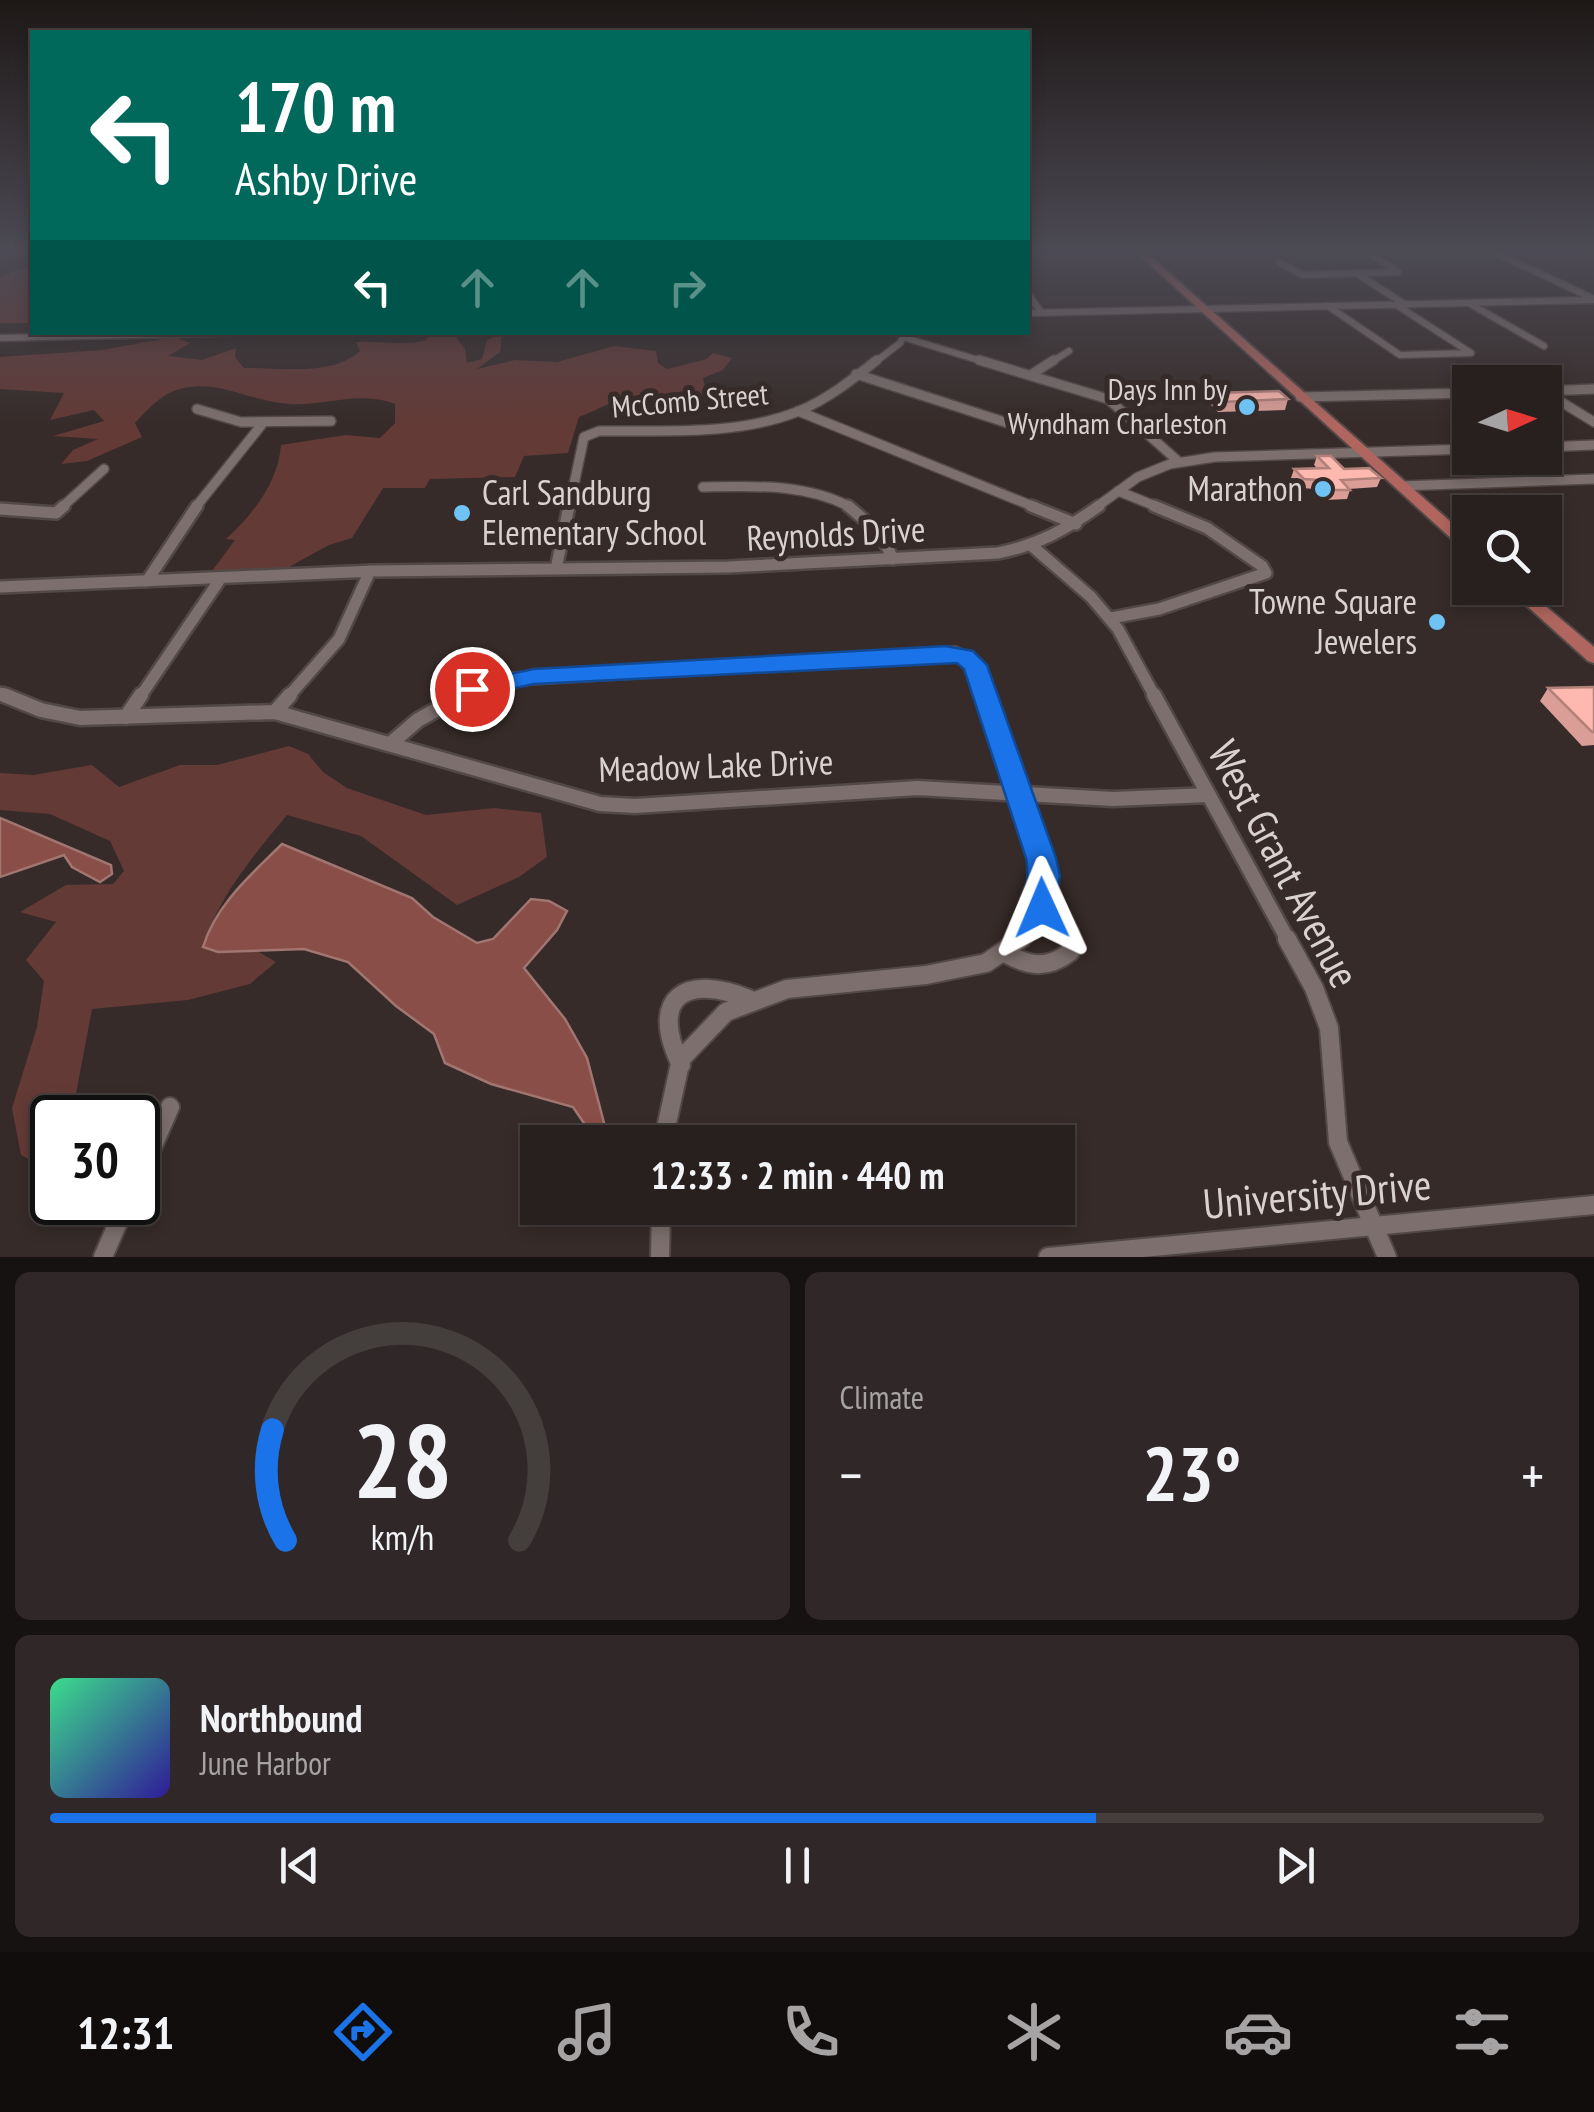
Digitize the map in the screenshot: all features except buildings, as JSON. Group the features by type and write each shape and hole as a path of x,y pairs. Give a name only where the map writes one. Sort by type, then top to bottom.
{"main road":[{"path":"1202,309 1452,532"},
{"path":"1535,605 1594,657"}],"street":[{"path":"1037,308 1040,312"},
{"path":"1030,313 1258,308"},
{"path":"1330,308 1400,355 1471,353 1399,308"},
{"path":"1476,308 1544,346"},
{"path":"0,338 128,335"},
{"path":"906,335 1116,403 1150,441 1178,462"},
{"name":"McComb Street","path":"556,569 584,438 600,431 737,425 798,411 856,374 906,335"},
{"path":"1032,374 1069,351"},
{"path":"856,374 1014,426"},
{"path":"1562,391 1594,390"},
{"path":"1300,397 1452,393"},
{"path":"1562,402 1594,422"},
{"path":"197,409 218,418 263,424 331,421"},
{"path":"798,411 1076,524"},
{"path":"147,581 180,528 263,424"},
{"path":"1562,447 1594,446"},
{"name":"Reynolds Drive","path":"0,587 370,571 979,555 1032,546 1076,524 1138,477 1178,462 1215,457 1452,451"},
{"path":"0,510 47,515 61,511 104,469"},
{"path":"1400,486 1594,479"},
{"path":"702,487 791,488 838,501 872,522 894,559"},
{"path":"1111,618 1159,610 1266,573 1219,534 1118,491"},
{"name":"West Grant Avenue","path":"1032,546 1111,618 1323,1007 1329,1028 1338,1142 1386,1257"},
{"path":"276,712 338,639 370,571"},
{"path":"126,717 221,578"},
{"path":"390,744 437,706 472,689 514,678 954,653 975,665 1045,876 1043,903 1035,925 1007,954 968,970 802,984 748,999 710,1025 680,1066 665,1125"},
{"name":"Meadow Lake Drive","path":"0,693 60,715 276,712 580,800 612,805 918,788 1113,800 1209,795"},
{"path":"1007,954 1025,965 1042,967 1059,962 1070,952 1071,933 1043,903"},
{"path":"680,1066 666,1042 664,1026 665,1011 676,997 688,988 715,985 748,999"},
{"path":"160,1130 170,1107"},
{"name":"University Drive","path":"1048,1257 1137,1253 1594,1205"},
{"path":"103,1257 117,1225"},
{"path":"660,1257 661,1225"}],"shaded area":[{"path":"0,308 30,308 30,323 0,323"},
{"path":"429,335 455,336 465,349 467,363 482,359 487,340 502,335 500,352 477,369 515,360 557,362 614,346 656,351 658,363 667,369 707,359 713,353 732,358 723,370 703,378 706,391 697,397 680,401 627,399 579,417 568,453 524,456 515,477 430,479 425,488 383,488 352,538 329,545 287,568 212,571 235,540 226,539 246,519 269,485 281,445 346,435 380,438 395,423 395,404 355,398 289,404 211,387 184,388 163,397 135,423 142,437 87,461 61,464 73,450 98,439 53,436 104,421 94,410 50,420 64,393 0,389 0,357 102,350 174,337 190,343 168,356 202,360 236,348 235,357 244,368 305,369 348,359 360,351 356,342 426,340"},
{"path":"289,746 308,754 323,772 347,788 426,815 494,808 541,813 547,857 519,877 457,905 361,836 287,815 228,893 203,946 257,951 276,962 250,984 188,1000 92,1009 76,1095 30,1095 30,1160 21,1155 12,1108 37,1027 44,981 26,960 56,922 20,912 66,885 113,884 124,871 110,841 50,814 0,810 0,773 33,775 92,765 119,787 180,765 217,765"},
{"path":"0,818 111,865 112,874 100,882 72,867 64,855 0,877"},
{"path":"282,844 412,898 433,917 477,943 493,939 531,899 549,901 567,911 557,930 524,968 565,1019 587,1058 605,1125 585,1125 573,1107 491,1084 445,1063 434,1034 348,962 304,949 218,952 203,947 216,917"}],"place":[{"name":"Days Inn by Wyndham Charleston","path":"1247,407"},
{"name":"Marathon","path":"1323,489"},
{"name":"Carl Sandburg Elementary School","path":"462,513"},
{"name":"Towne Square Jewelers","path":"1437,622"}],"route":[{"path":"472,689 534,676 954,653 964,656 975,665 1041,858 1045,876 1042,908"}]}
